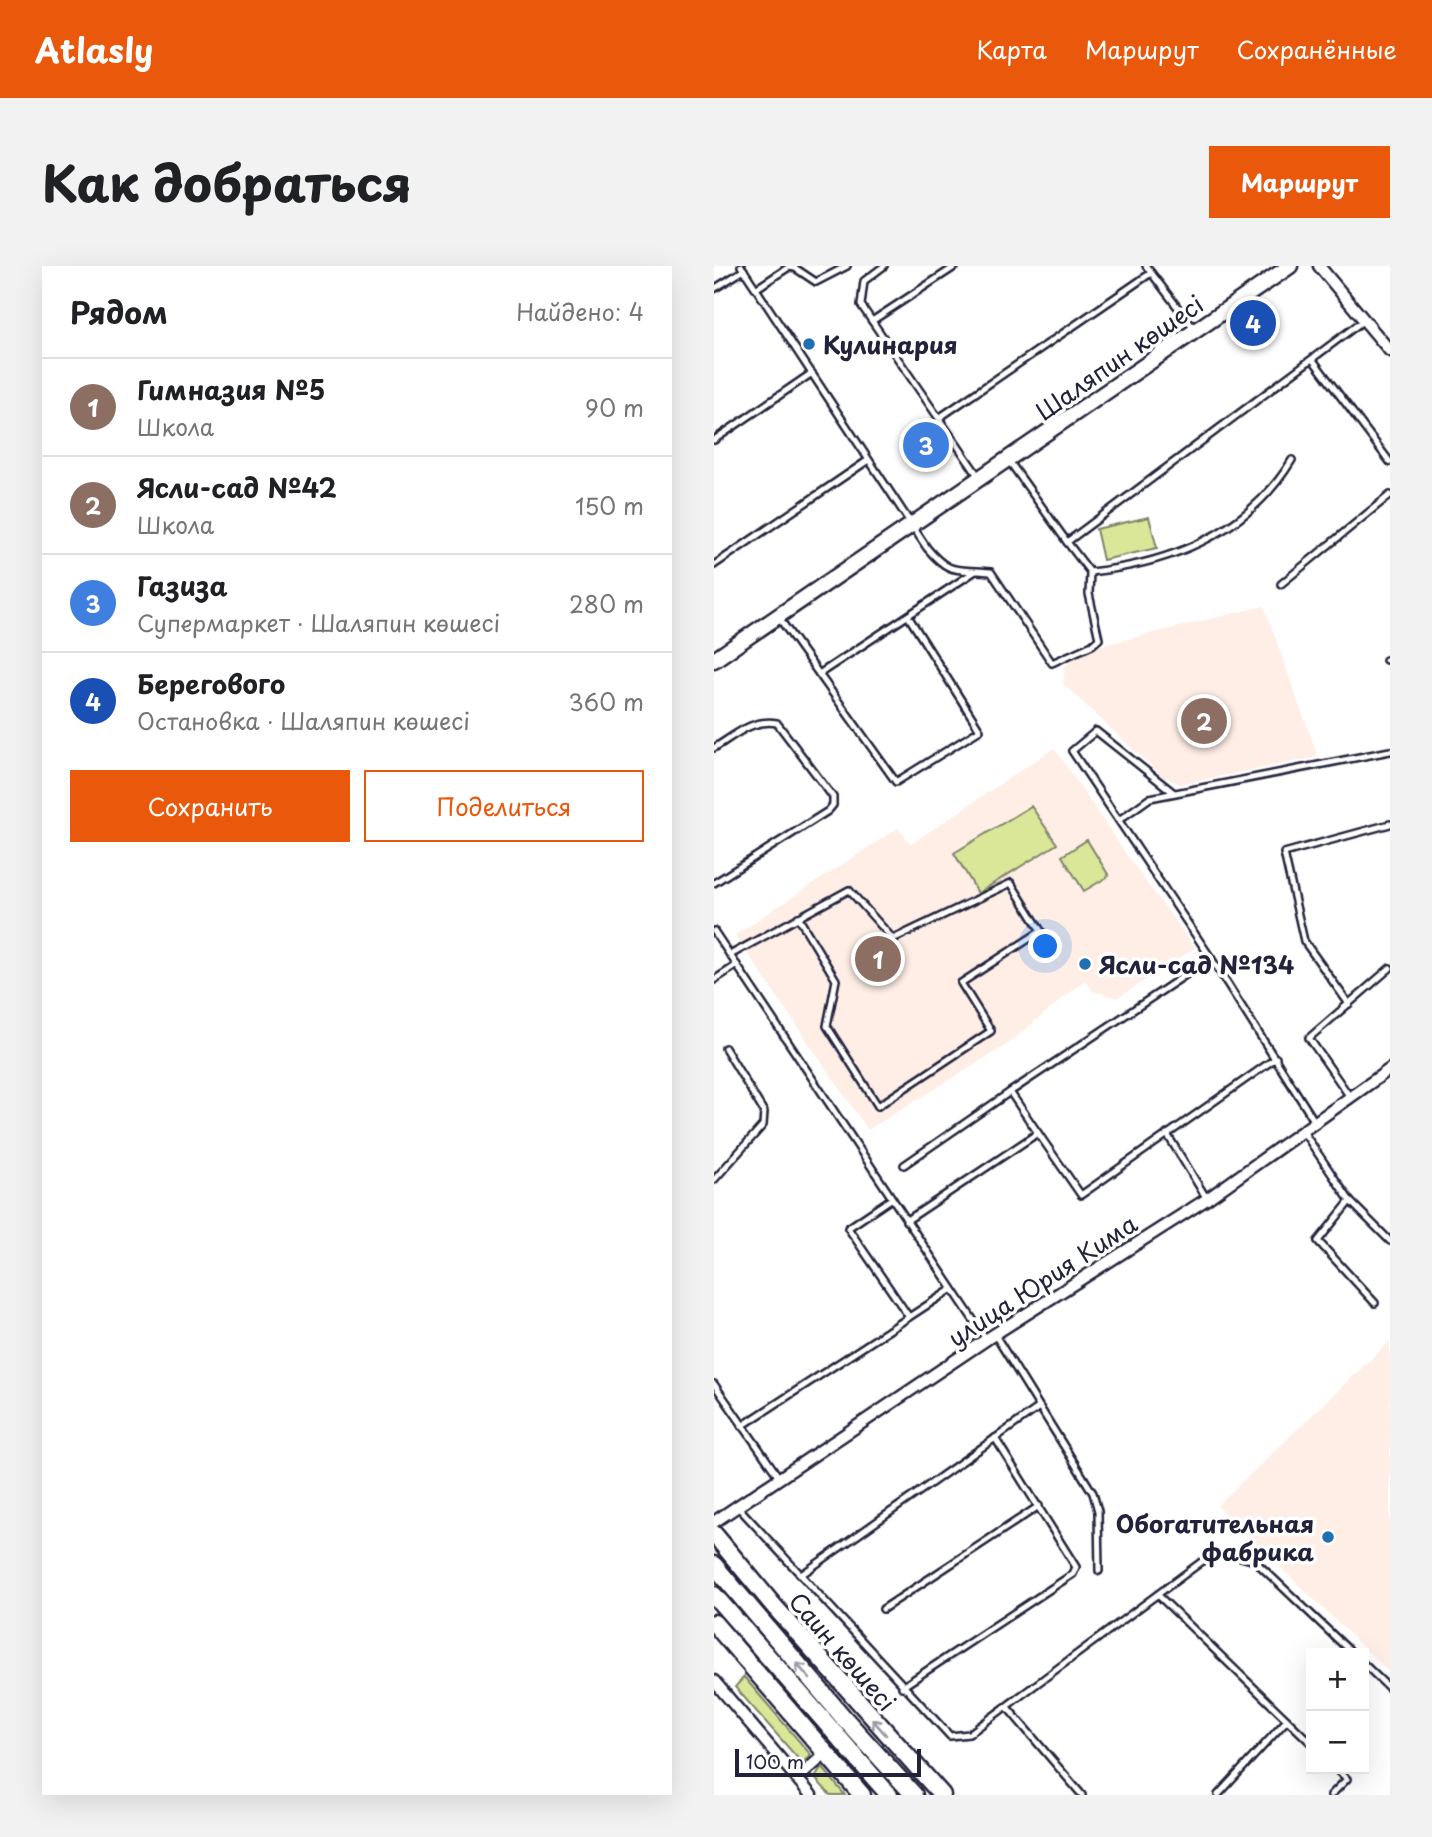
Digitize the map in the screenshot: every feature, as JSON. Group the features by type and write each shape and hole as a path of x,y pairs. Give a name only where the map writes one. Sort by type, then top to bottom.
{"main road":[{"name":"Шаляпин көшесі","path":"981,480 1290,266"},
{"path":"714,659 779,618 981,480"},
{"name":"Саин көшесі","path":"714,1534 812,1650 942,1795"},
{"name":"Саин көшесі","path":"714,1565 843,1717 914,1795"},
{"path":"714,1595 889,1795"},
{"path":"714,1623 862,1795"},
{"path":"812,1650 843,1717"},
{"path":"750,1664 819,1717"}],"street":[{"path":"1319,266 1390,352"},
{"name":"улица Юрия Кима","path":"714,1522 778,1476 1207,1199 1304,1133 1390,1069"},
{"path":"714,1681 811,1795"},
{"path":"797,1778 825,1754"}],"lane":[{"path":"757,288 789,267 816,282 846,266"},
{"path":"884,266 864,281 861,305 981,480"},
{"path":"872,321 956,266"},
{"path":"1146,266 1196,332"},
{"path":"714,289 743,268 911,526 946,568 959,572 991,572 1052,663 1092,645 1098,639 1089,594 1090,572 1009,461"},
{"path":"939,418 1151,273"},
{"path":"1067,542 1364,320"},
{"path":"1312,360 1390,462"},
{"path":"714,440 812,373"},
{"path":"1090,572 1153,561 1187,551 1217,537 1279,482 1292,460"},
{"path":"714,565 867,461"},
{"path":"1282,584 1390,495"},
{"path":"819,674 977,570"},
{"path":"779,618 896,782 981,730 908,616"},
{"path":"714,748 752,724 765,721 777,723 833,797 833,805 714,883"},
{"path":"1174,793 1096,731 1072,751 1211,958 1316,1124"},
{"path":"1119,820 1150,798 1390,751"},
{"path":"1349,1004 1304,941 1284,853 1390,824"},
{"path":"730,955 849,890 893,939 1010,883 1041,931 961,983 991,1031 878,1106 827,1026 836,980 798,918"},
{"path":"714,931 891,1199 952,1289 991,1337 1093,1493 1098,1511 1099,1571"},
{"path":"904,1165 1211,958"},
{"path":"714,980 737,965"},
{"path":"1350,1097 1309,1038 1390,968"},
{"path":"714,1180 762,1125 764,1112 725,1048"},
{"path":"1010,1093 1080,1195 1276,1058"},
{"path":"906,1221 1038,1133"},
{"path":"1304,1133 1350,1201 1390,1241"},
{"path":"1167,1134 1207,1199"},
{"path":"891,1199 848,1228 909,1317"},
{"path":"1350,1201 1318,1241 1375,1303"},
{"path":"742,1426 952,1289"},
{"path":"714,1384 778,1476"},
{"path":"801,1576 1038,1408"},
{"path":"902,1687 1073,1574 1076,1567 995,1438"},
{"path":"737,1505 950,1736 969,1734 1209,1557 1227,1553 1255,1561 1347,1648"},
{"path":"883,1609 1039,1506"},
{"path":"1159,1596 1306,1738"},
{"path":"1369,1669 1390,1689"},
{"path":"1007,1707 1082,1795"},
{"path":"1217,1795 1287,1720"},
{"path":"1331,1795 1348,1779 1342,1774"}],"shaded area":[{"path":"1264,606 1318,757 1181,784 1163,777 1063,684 1065,666 1088,649"},
{"path":"1054,748 1137,870 1195,948 1118,998 1093,991 1085,980 1008,1044 868,1130 735,935 898,828 911,844"},
{"path":"1390,1341 1390,1673 1369,1653 1369,1648 1364,1648 1217,1506"}],"green space":[{"path":"1149,517 1157,548 1103,560 1096,529"},
{"path":"1031,806 1057,844 978,893 954,853"},
{"path":"1087,840 1109,876 1084,891 1062,856"},
{"path":"744,1677 811,1755 802,1763 735,1687"},
{"path":"822,1767 845,1795 830,1795 815,1778"}],"place":[{"name":"Берегового","path":"1253,323"},
{"name":"Кулинария","path":"809,344"},
{"name":"Газиза","path":"926,445"},
{"name":"Ясли-сад №42","path":"1204,721"},
{"name":"Гимназия №5","path":"878,959"},
{"name":"Ясли-сад №134","path":"1085,964"},
{"name":"Обогатительная фабрика","path":"1328,1537"}]}
